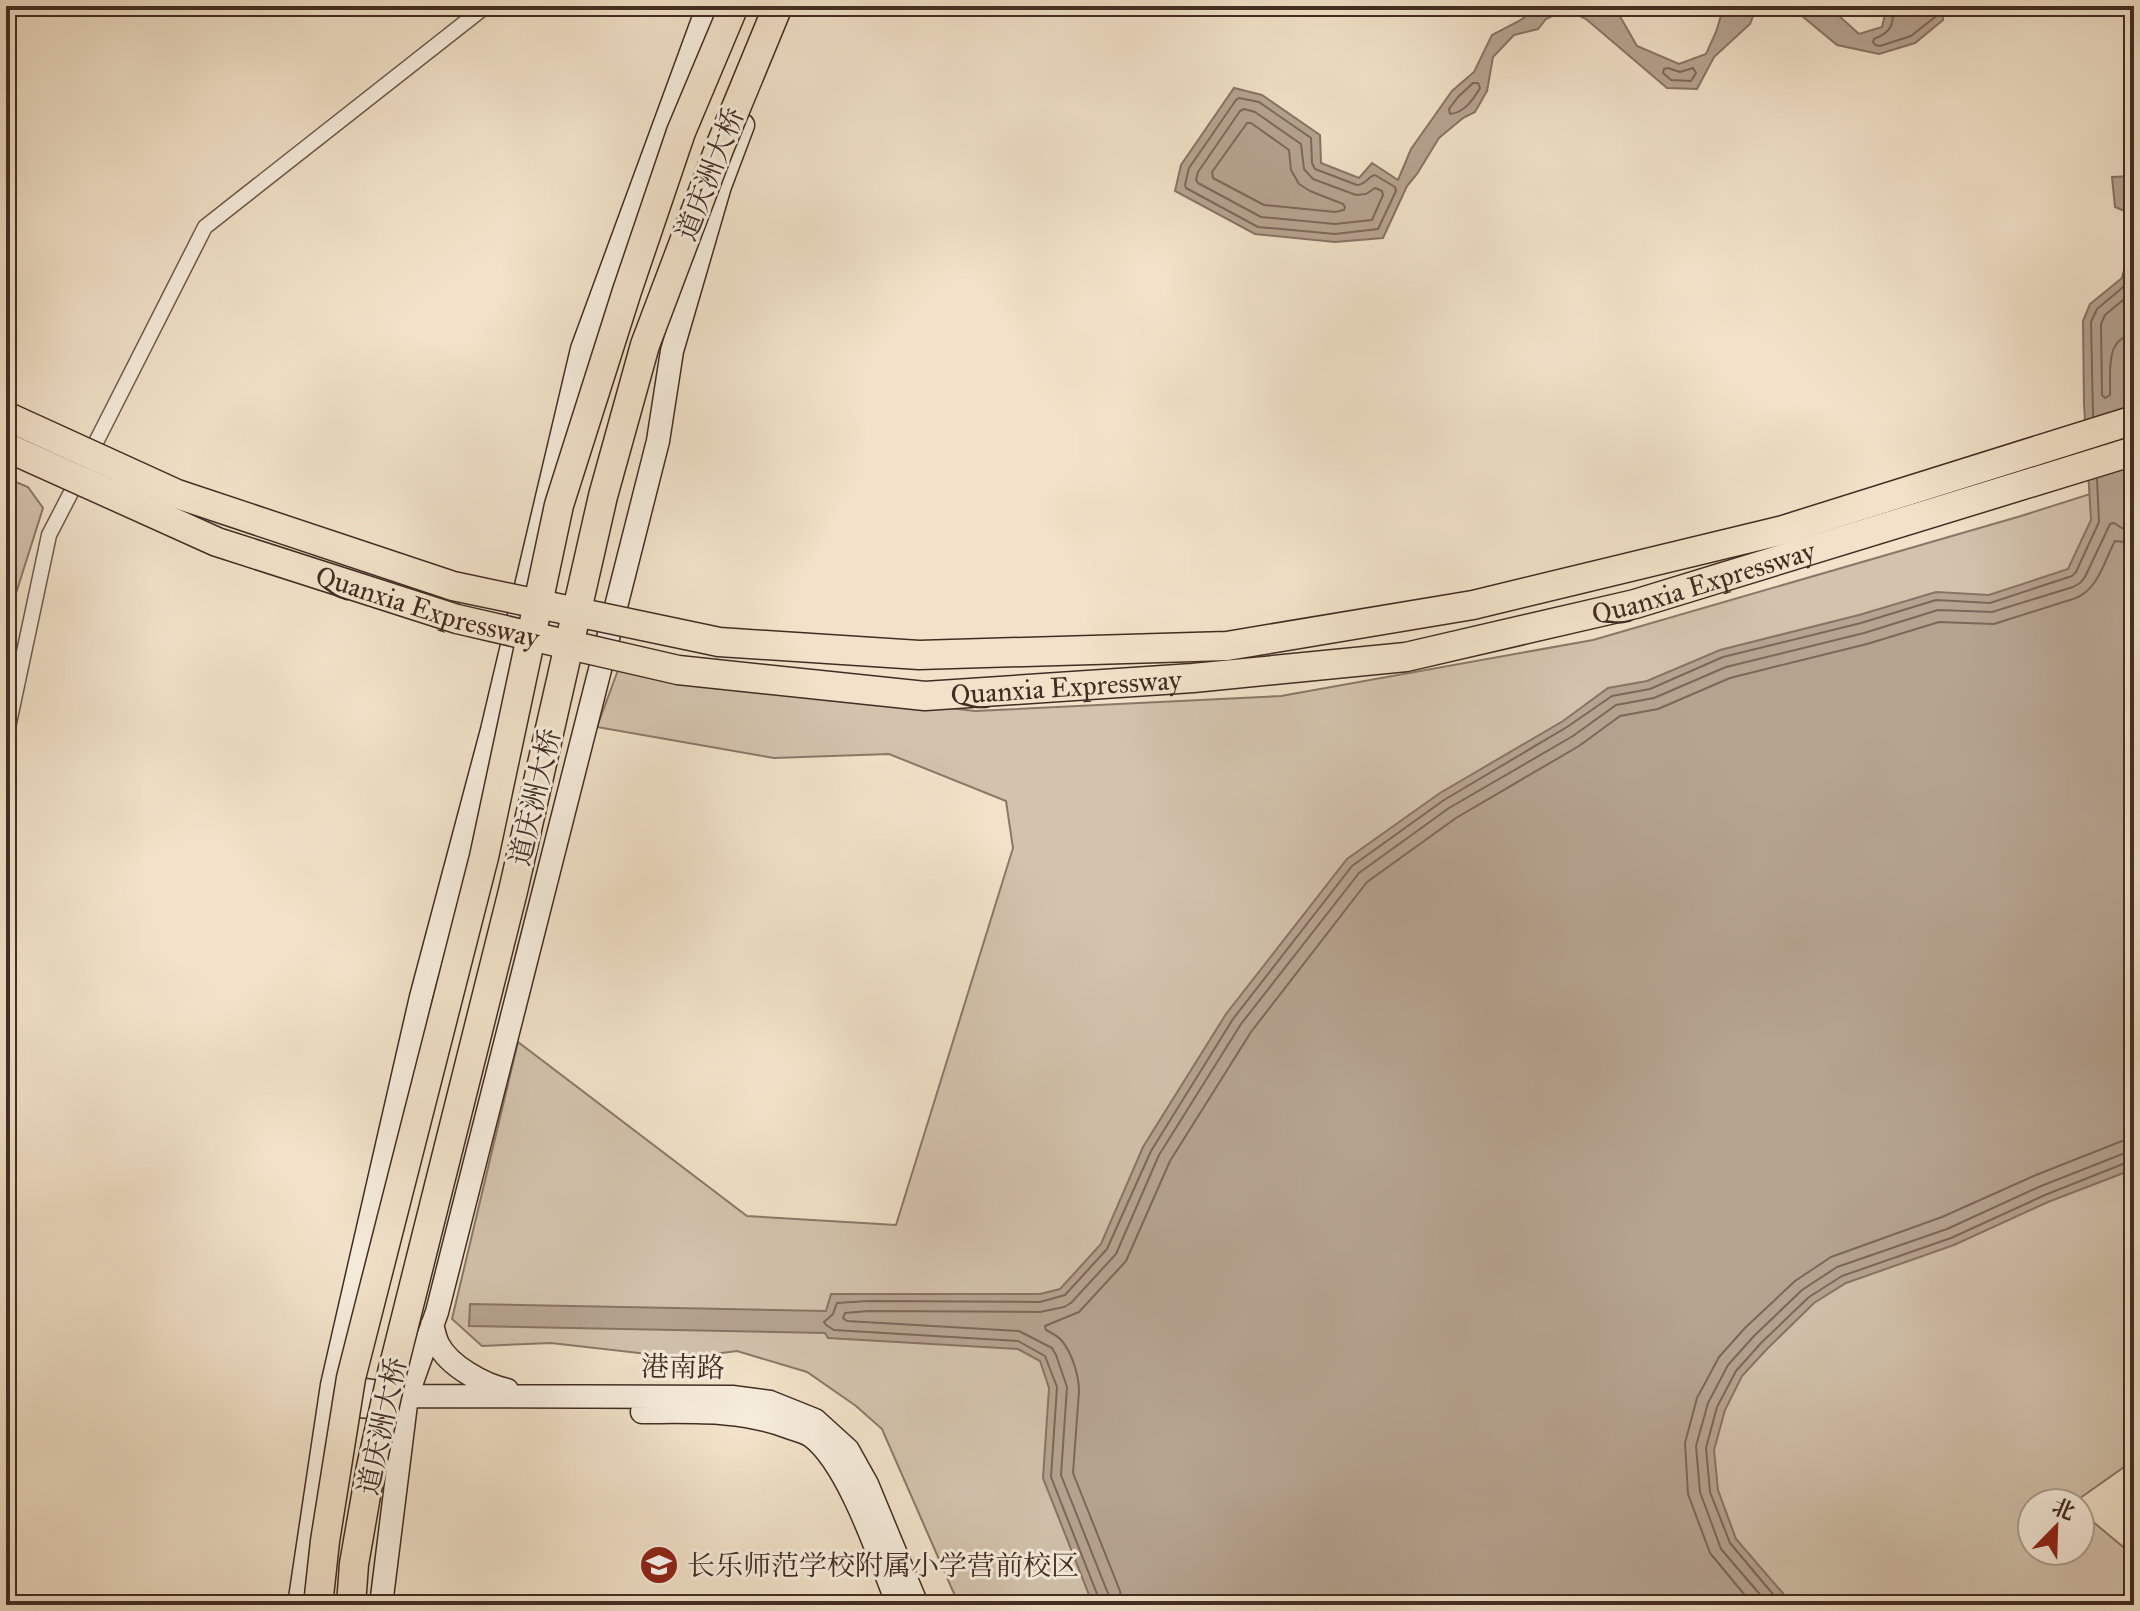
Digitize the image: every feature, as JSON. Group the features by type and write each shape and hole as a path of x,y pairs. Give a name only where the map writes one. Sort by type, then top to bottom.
{"highway":[{"name":"道庆洲大桥","path":"318,1605 351,1378 484,857 559,505 681,132 734,6"},
{"name":"道庆洲大桥","path":"351,1605 354,1564 374,1451 513,891 603,496 645,345 719,149 778,6"},
{"name":"Quanxia Expressway","path":"6,416 177,494 453,586 719,642 919,655 1227,646 1473,605 1783,530 2134,420"},
{"name":"Quanxia Expressway","path":"6,447 217,542 457,619 678,670 925,696 1193,678 1406,657 1635,604 2134,451"}],"main road":[{"path":"299,1605 330,1395 421,997 492,730 582,349 708,6"},
{"path":"381,1605 406,1403 432,1325 466,1201 658,441 672,351 720,186 791,6"},
{"path":"432,1325 438,1344 448,1357 467,1372 498,1388 532,1396"},
{"name":"港南路","path":"330,1395 406,1403 729,1412 771,1420 810,1435 832,1458 850,1489 898,1605"},
{"name":"港南路","path":"406,1403 532,1396 732,1397 770,1402 815,1420 848,1450 861,1473 917,1605"}],"street":[{"path":"6,737 49,535 205,227 486,6"}],"shaded area":[{"path":"6,478 28,487 43,508 6,625"},
{"path":"2134,480 2134,560 1105,1605 959,1605 882,1429 856,1406 807,1372 737,1351 683,1358 551,1343 482,1346 452,1319 518,1042 747,1216 896,1225 1013,848 1006,801 889,754 774,758 597,727 618,670 975,711 1281,696 1593,640 2021,516"},
{"path":"2134,1152 2134,1460 2096,1487 2016,1487 2016,1567 2096,1567 2096,1524 2134,1556 2134,1605 1779,1605 1710,1514 1703,1401 1811,1277"}],"water":[{"path":"1541,6 1614,6 1637,46 1679,64 1706,54 1724,6 1757,6 1750,24 1714,57 1697,89 1667,88 1586,19 1566,9 1546,19 1538,29 1514,35 1493,57 1487,91 1475,112 1439,138 1407,186 1383,238 1335,242 1255,234 1175,191 1181,165 1234,88 1262,95 1320,135 1321,163 1359,178 1372,163 1398,180 1411,149 1452,91 1474,72 1492,35"},
{"path":"1790,6 1828,6 1859,34 1882,27 1887,6 1944,6 1943,20 1915,43 1879,54 1837,45"},
{"path":"2134,176 2134,215 2115,207 2112,177"},
{"path":"2134,231 2134,323 2129,363 2125,508 2134,515 2134,1169 2048,1202 1954,1245 1846,1283 1814,1303 1742,1376 1725,1410 1714,1450 1718,1490 1736,1539 1793,1605 1093,1605 1043,1478 1049,1388 1040,1361 1018,1349 828,1338 825,1333 469,1326 470,1304 826,1311 831,1294 1040,1294 1060,1289 1101,1244 1143,1147 1226,1014 1347,859 1440,793 1563,721 1608,688 1647,681 1720,650 1936,592 1989,595 2068,569 2091,520 2083,321 2090,304 2122,278"}],"place":[{"name":"长乐师范学校附属小学营前校区","path":"659,1565"}]}
